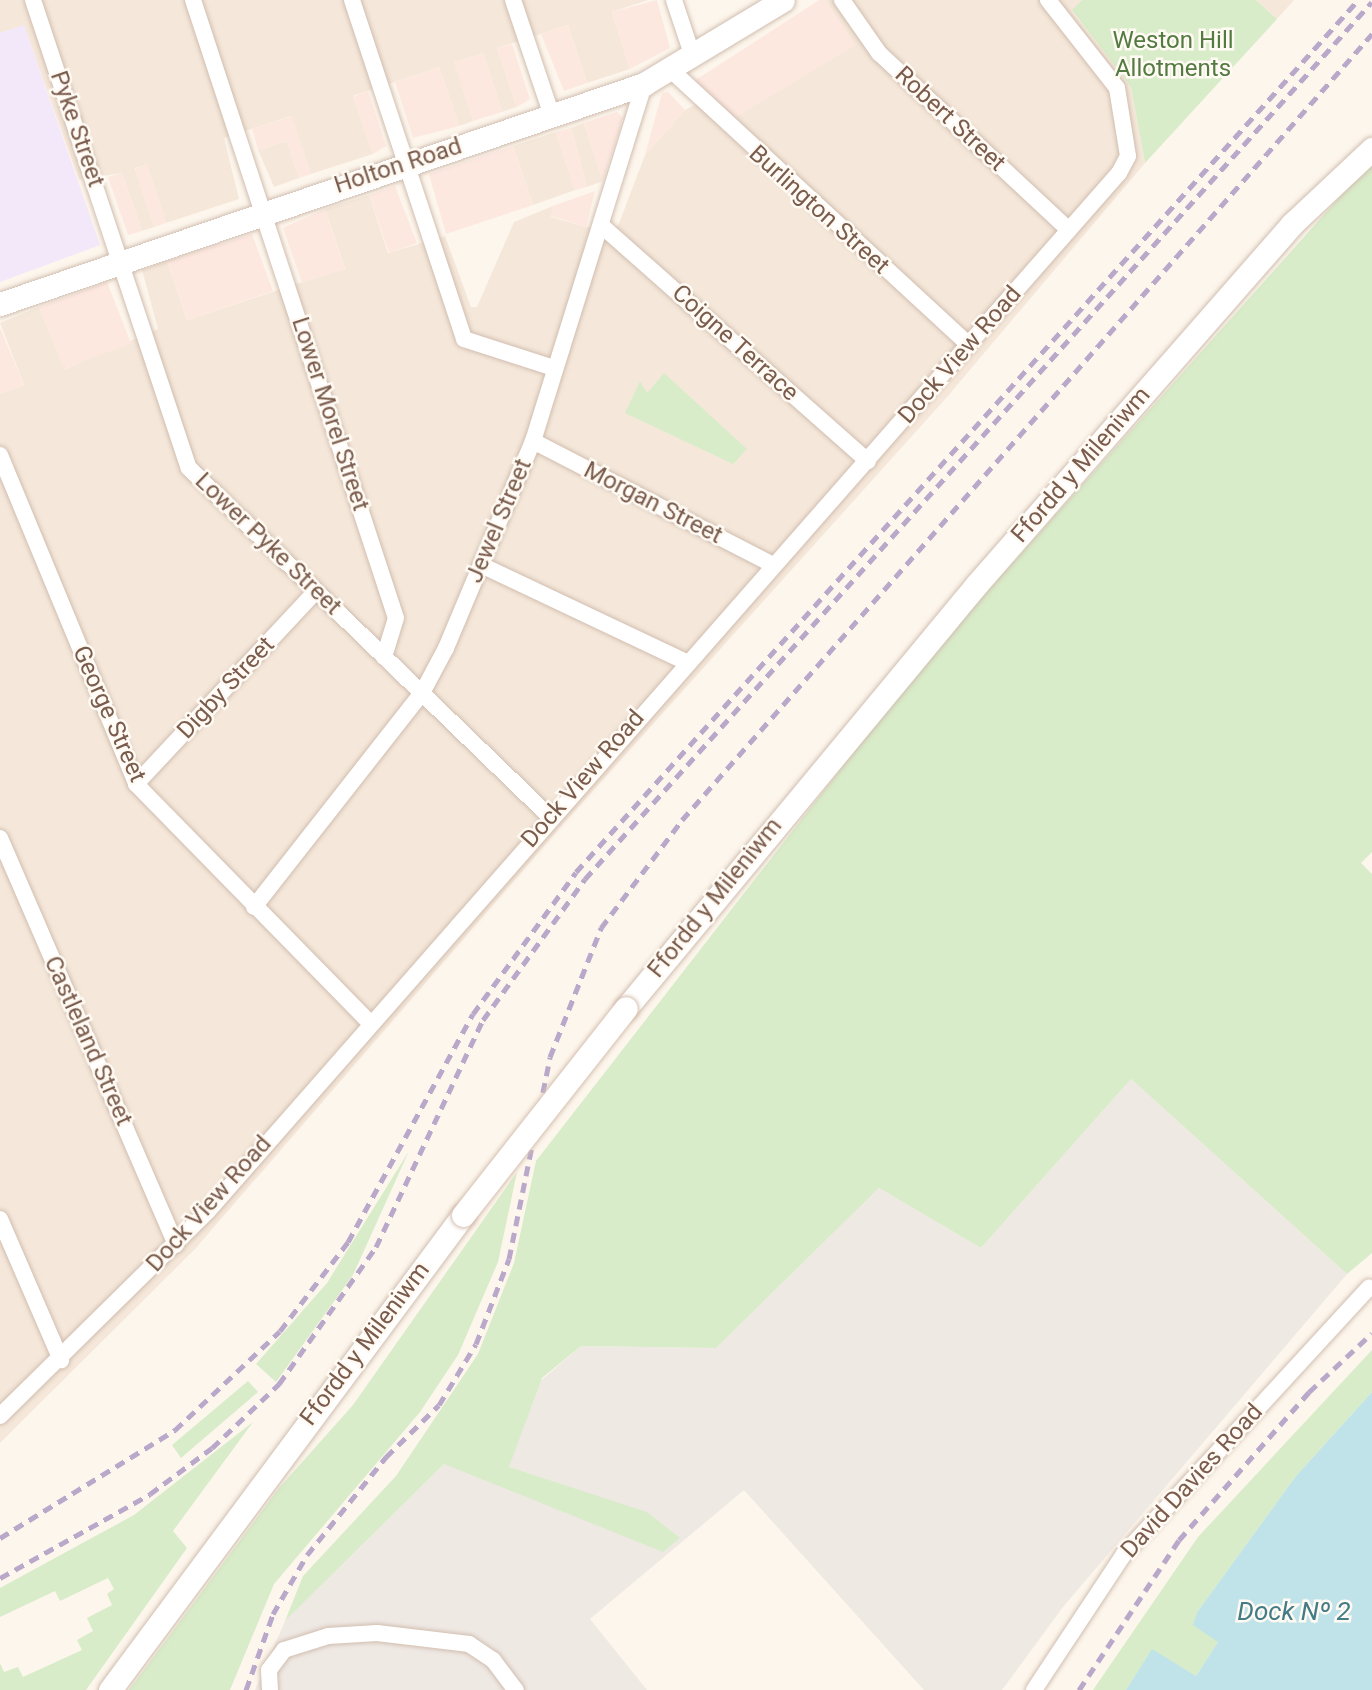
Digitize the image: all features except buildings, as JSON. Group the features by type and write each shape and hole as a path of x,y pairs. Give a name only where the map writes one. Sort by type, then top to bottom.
{"street":[{"name":"Pyke Street","path":"33,0 120,259"},
{"name":"Lower Morel Street","path":"194,0 396,618 384,657"},
{"path":"352,0 464,339 554,368"},
{"path":"513,0 552,116"},
{"path":"674,0 693,57"},
{"name":"Holton Road","path":"0,304 120,259 644,84 671,71 783,0"},
{"name":"Robert Street","path":"842,0 879,53 1068,229"},
{"name":"Dock View Road","path":"0,1416 61,1360 176,1244 686,662 868,461 1123,165 1126,118 1117,88 1048,0"},
{"name":"Burlington Street","path":"671,71 969,345"},
{"name":"Jewel Street","path":"254,907 422,693 481,565 533,441 644,84"},
{"name":"Ffordd y Mileniwm","path":"110,1690 463,1215 626,1008 977,584 1292,224 1372,149"},
{"name":"Coigne Terrace","path":"602,226 868,461"},
{"name":"Lower Pyke Street","path":"120,259 189,468 551,817"},
{"name":"Morgan Street","path":"533,441 773,565"},
{"name":"George Street","path":"0,454 136,784 369,1021"},
{"path":"481,565 686,662"},
{"name":"Digby Street","path":"136,784 316,591"},
{"name":"Castleland Street","path":"0,838 176,1244"},
{"path":"0,1219 61,1360"},
{"name":"David Davies Road","path":"1034,1690 1124,1554 1369,1288"},
{"path":"270,1690 269,1670 284,1650 328,1636 377,1633 469,1644 493,1660 516,1690"}],"shaded area":[{"path":"0,0 648,0 612,12 630,69 587,83 568,25 497,48 517,107 502,112 483,53 455,62 473,121 459,126 439,67 353,96 373,154 311,174 291,116 224,138 239,199 166,223 147,165 135,168 154,227 142,231 122,173 79,180 24,26 0,33"},
{"path":"657,0 670,48 630,69 612,12"},
{"path":"819,0 826,0 855,45 735,118 694,81"},
{"path":"826,0 1082,0 1072,11 1131,87 1145,163 947,397 564,823 195,1249 0,1443 0,394 24,385 0,323 39,307 65,369 158,329 142,270 167,261 187,320 345,268 325,209 369,195 388,253 445,236 471,307 477,307 514,222 553,206 551,217 586,227 618,226 645,155 685,110 711,96 736,118"},
{"path":"1256,0 1294,0 1277,19"},
{"path":"24,25 100,245 0,282 0,33"},
{"path":"568,25 587,83 564,91 541,34"},
{"path":"512,44 530,99 517,107 497,48"},
{"path":"483,53 502,112 473,121 454,62"},
{"path":"439,67 459,126 413,138 395,82"},
{"path":"368,91 386,146 373,154 353,97"},
{"path":"668,92 685,110 645,155 662,93"},
{"path":"617,112 623,118 603,181 584,123"},
{"path":"292,116 311,174 299,178 287,141 258,150 252,129"},
{"path":"584,123 603,181 587,187 571,128"},
{"path":"571,128 587,187 575,190 556,132"},
{"path":"556,132 575,190 533,205 513,146"},
{"path":"287,141 299,178 274,187 258,150"},
{"path":"513,146 533,205 446,234 429,174"},
{"path":"147,164 166,223 154,227 135,169"},
{"path":"122,173 142,231 128,235 108,177"},
{"path":"395,186 417,243 389,253 369,195"},
{"path":"595,191 586,227 551,216 553,206"},
{"path":"325,209 345,269 302,283 283,228"},
{"path":"252,234 273,291 187,320 167,261"},
{"path":"107,282 131,343 64,369 39,307"},
{"path":"0,328 24,385 0,394"},
{"path":"1131,1079 1347,1274 1063,1607 1002,1690 924,1690 744,1490 590,1619 647,1690 255,1690 285,1621 444,1464 581,1346 716,1348 879,1188 981,1248"}],"green space":[{"name":"Weston Hill Allotments","path":"1082,0 1256,0 1277,19 1145,163 1131,87 1072,10"},
{"path":"1372,161 1372,852 1361,863 1372,874 1372,1253 1347,1274 1131,1079 981,1248 879,1188 716,1348 581,1346 542,1378 509,1467 647,1512 680,1538 663,1552 444,1464 285,1621 303,1576 396,1476 478,1354 514,1263 536,1161 923,663"},
{"path":"664,373 747,449 733,464 625,413 640,381 647,393"},
{"path":"409,1151 353,1275 276,1382 256,1364 327,1283"},
{"path":"517,1172 498,1262 458,1355 420,1412 274,1584 230,1690 129,1690 279,1488 353,1405"},
{"path":"1372,1350 1372,1392 1296,1476 1198,1611 1218,1642 1196,1676 1152,1650 1126,1690 1093,1690 1198,1537"},
{"path":"248,1381 258,1392 181,1458 172,1445"},
{"path":"253,1422 173,1531 187,1548 86,1690 0,1690 0,1663 4,1672 18,1667 23,1677 82,1650 77,1640 93,1631 87,1618 112,1605 107,1594 114,1589 108,1578 60,1601 55,1591 0,1617 0,1588 134,1515"}],"water":[{"name":"Dock Nº 2","path":"1372,1392 1372,1690 1126,1690 1152,1649 1196,1676 1218,1642 1193,1625 1198,1611 1296,1476"}],"railway":[{"path":"0,1538 175,1430 280,1331 348,1242 473,1014 576,872 1358,0"},
{"path":"0,1578 150,1494 212,1448 279,1384 376,1247 483,1020 585,879 1372,2"},
{"path":"246,1690 273,1614 307,1555 386,1457 439,1405 476,1344 509,1259 550,1057 601,928 682,820 1372,34"},
{"path":"1079,1690 1179,1540 1309,1392 1372,1333"}]}
